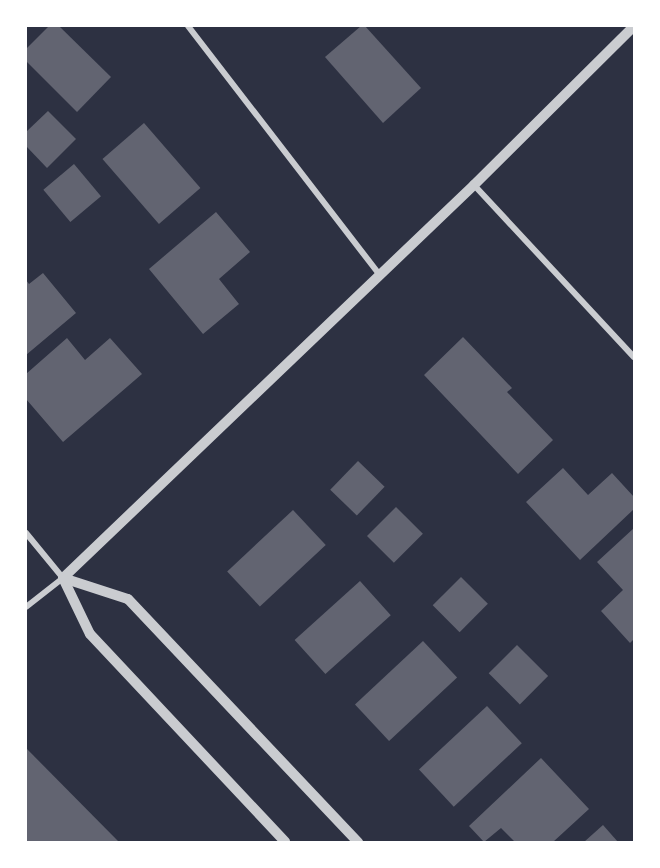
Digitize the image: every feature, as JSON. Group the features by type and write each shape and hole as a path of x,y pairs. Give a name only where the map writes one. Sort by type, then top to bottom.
{"street":[{"path":"188,26 380,275"},
{"path":"26,607 63,578 474,185 634,26"},
{"path":"474,185 634,357"},
{"path":"26,533 63,578 90,634 285,843"},
{"path":"63,578 128,599 358,843"}],"building":[{"path":"49,26 59,26 111,77 77,112 26,61 26,49"},
{"path":"361,26 365,26 421,88 383,123 325,57"},
{"path":"48,111 76,139 47,168 26,146 26,132"},
{"path":"144,123 200,188 159,224 102,159"},
{"path":"74,164 101,196 70,222 43,190"},
{"path":"216,212 250,252 219,279 239,304 203,334 149,269"},
{"path":"43,273 76,313 26,355 26,280 29,284"},
{"path":"463,337 512,388 507,392 553,440 518,474 424,375"},
{"path":"67,338 85,360 110,338 142,374 63,442 26,399 26,374"},
{"path":"358,461 385,487 357,515 330,490"},
{"path":"563,468 588,495 612,473 634,497 634,509 580,560 526,502"},
{"path":"396,507 423,534 394,563 367,536"},
{"path":"293,510 326,545 260,606 227,571"},
{"path":"634,528 634,639 630,643 601,611 623,590 597,562"},
{"path":"461,577 488,604 460,632 433,605"},
{"path":"360,581 391,615 325,674 295,640"},
{"path":"423,641 457,678 389,741 355,704"},
{"path":"517,645 548,676 520,704 489,673"},
{"path":"487,706 522,743 454,807 419,769"},
{"path":"26,748 119,842 26,842"},
{"path":"541,758 589,809 553,842 515,842 501,828 484,842 469,826"},
{"path":"603,825 618,842 584,842"}]}
